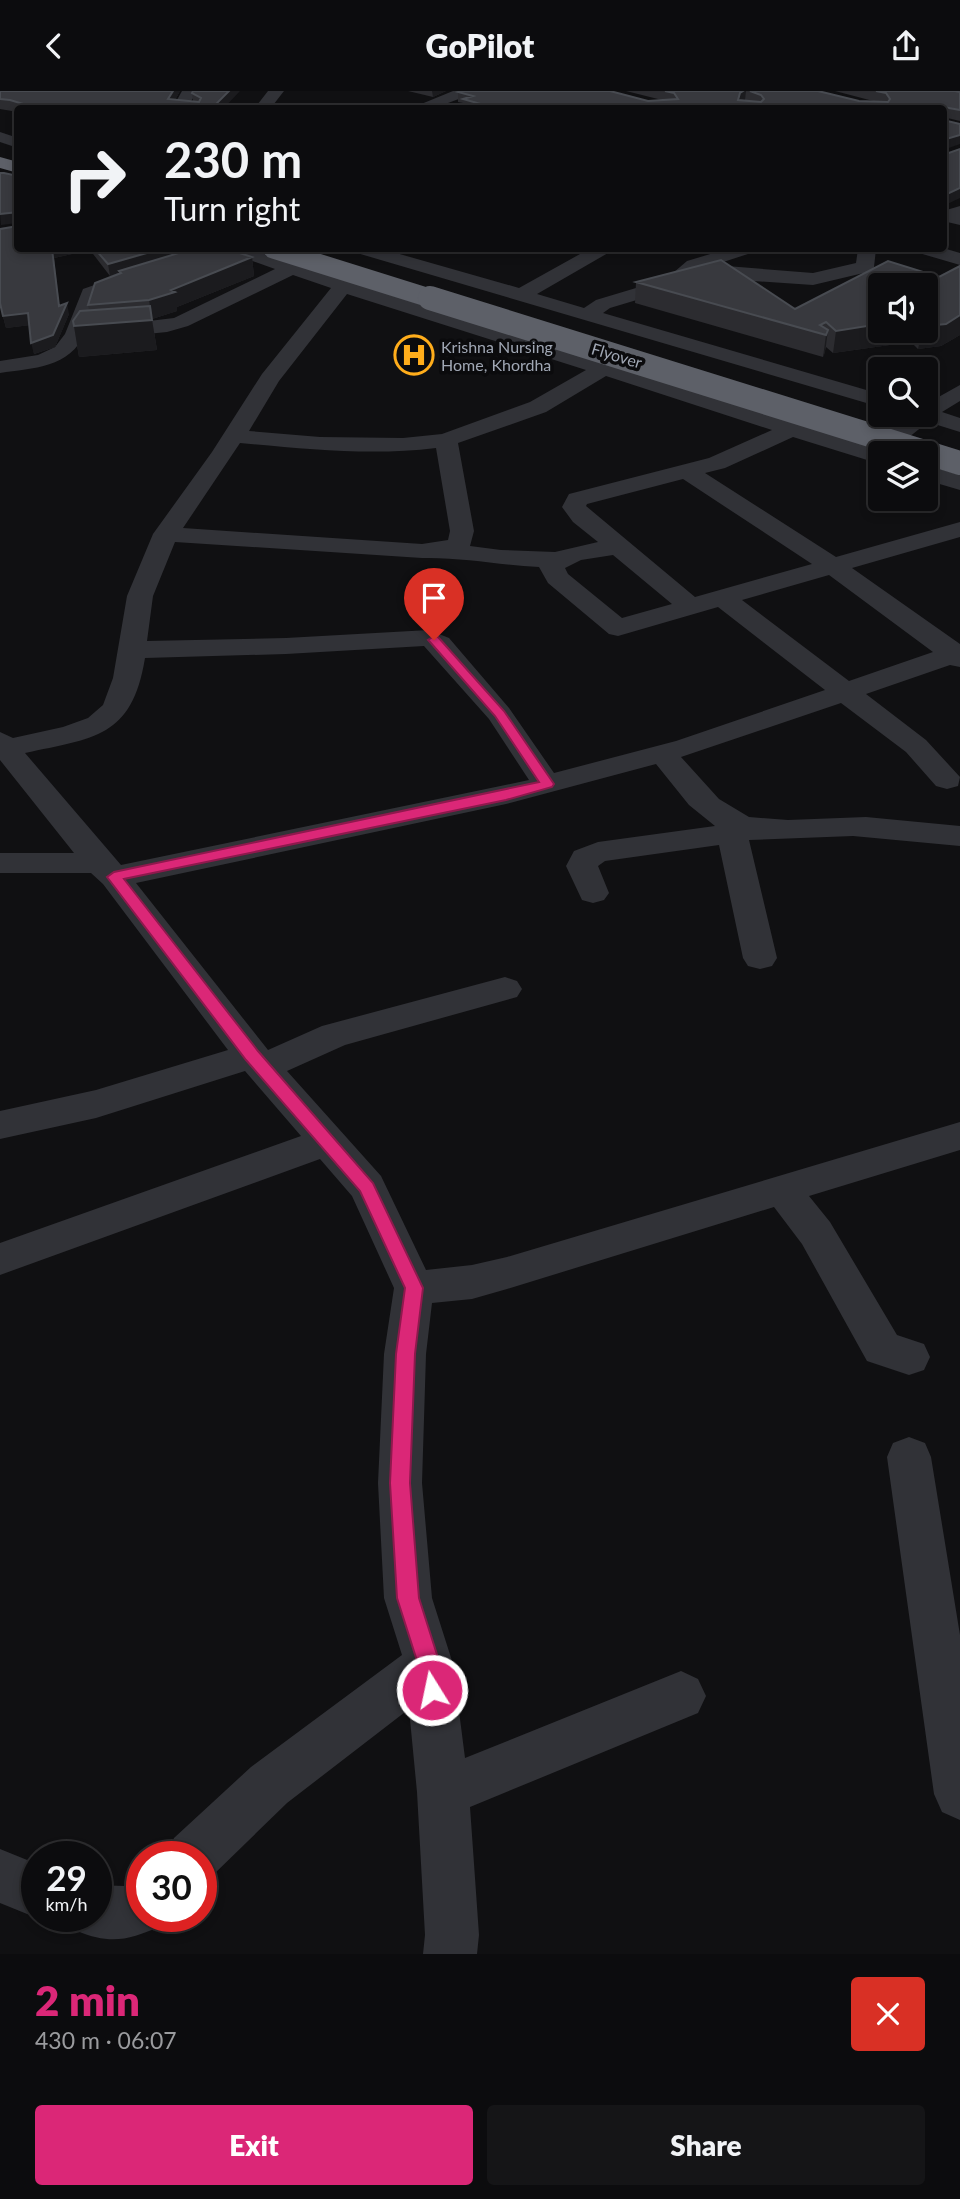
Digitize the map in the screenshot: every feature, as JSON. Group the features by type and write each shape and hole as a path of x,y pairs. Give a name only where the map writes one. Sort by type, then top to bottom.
{"highway":[{"name":"Flyover","path":"283,252 960,463"},
{"name":"Flyover","path":"336,252 960,443"}],"street":[{"path":"264,105 276,91"},
{"path":"427,105 467,91"},
{"path":"960,211 947,216 960,220"},
{"path":"246,252 343,286 868,452"},
{"path":"374,252 589,313 868,397"},
{"path":"523,295 596,252"},
{"path":"589,313 603,304 673,283 694,265 735,252"},
{"path":"694,265 723,273 813,279 865,267 867,252"},
{"path":"936,252 960,259"},
{"path":"75,334 152,328 181,322 294,267"},
{"path":"0,367 63,354 75,334 90,293 162,268"},
{"path":"343,286 270,379 234,436 165,534 140,596 123,690 108,717 87,728 3,745 107,870 257,1061 367,1187 414,1288 405,1354 400,1483 408,1598 429,1664 443,1792 452,1935 450,1954"},
{"path":"234,436 320,444 403,445 446,440 538,407 605,368"},
{"path":"895,441 940,407 960,425"},
{"path":"691,607 617,547 574,507 577,499 688,472 727,459 794,428"},
{"path":"446,440 462,531 459,544 447,550"},
{"path":"688,472 833,566 958,655"},
{"path":"938,476 960,483"},
{"path":"557,560 552,567 556,578 618,628 960,529"},
{"path":"165,534 422,551 447,550 501,558 557,560 617,547"},
{"path":"722,598 916,747 947,781"},
{"path":"131,649 286,646 429,638 439,644 499,714 547,784"},
{"path":"0,863 107,870 506,795 663,754 843,691 958,655"},
{"path":"663,754 707,806 745,831 760,958"},
{"path":"593,893 582,866 585,858 591,855 745,831 863,827 960,836"},
{"path":"0,1125 62,1114 137,1094 257,1061 334,1035 505,989"},
{"path":"414,1288 471,1282 507,1273 960,1136"},
{"path":"0,1259 326,1142"},
{"path":"782,1190 816,1233 882,1348 909,1357"},
{"path":"909,1457 960,1794"},
{"path":"207,1841 269,1785 429,1664"},
{"path":"443,1792 681,1696"},
{"path":"0,1876 21,1885"}],"building":[{"path":"0,91 173,91 168,99 199,102 201,98 192,93 193,91 229,91 215,105 27,105 0,99"},
{"path":"610,91 648,101 678,99 674,93 665,91 743,91 738,100 761,102 764,99 761,95 750,91 818,91 859,101 888,102 890,99 886,93 876,91 955,91 960,92 960,110 947,108 947,105 484,105 463,99 473,96 458,92"},
{"path":"947,121 960,124 960,135 947,139"},
{"path":"960,149 960,188 947,194 947,154"},
{"path":"0,173 14,175 14,212 0,214"},
{"path":"14,227 14,252 52,252 59,306 67,303 53,335 31,343 28,313 3,316 0,303 0,229"},
{"path":"98,252 150,252 108,264"},
{"path":"182,252 236,252 252,257 171,290 175,292 149,300 88,305 95,283 121,273 119,271"},
{"path":"721,260 795,309 888,261 926,273 868,273 868,326 836,331 826,322 820,325 828,330 826,335 636,282"},
{"path":"960,266 960,315 946,324 938,325 938,277"},
{"path":"150,306 152,320 74,326 73,321 80,311"}],"place":[{"name":"Krishna Nursing Home, Khordha","path":"414,355"}],"route":[{"path":"432,1690 429,1664 408,1598 400,1483 405,1354 414,1288 367,1187 252,1055 114,877 506,795 547,784 499,714 434,640"}]}
